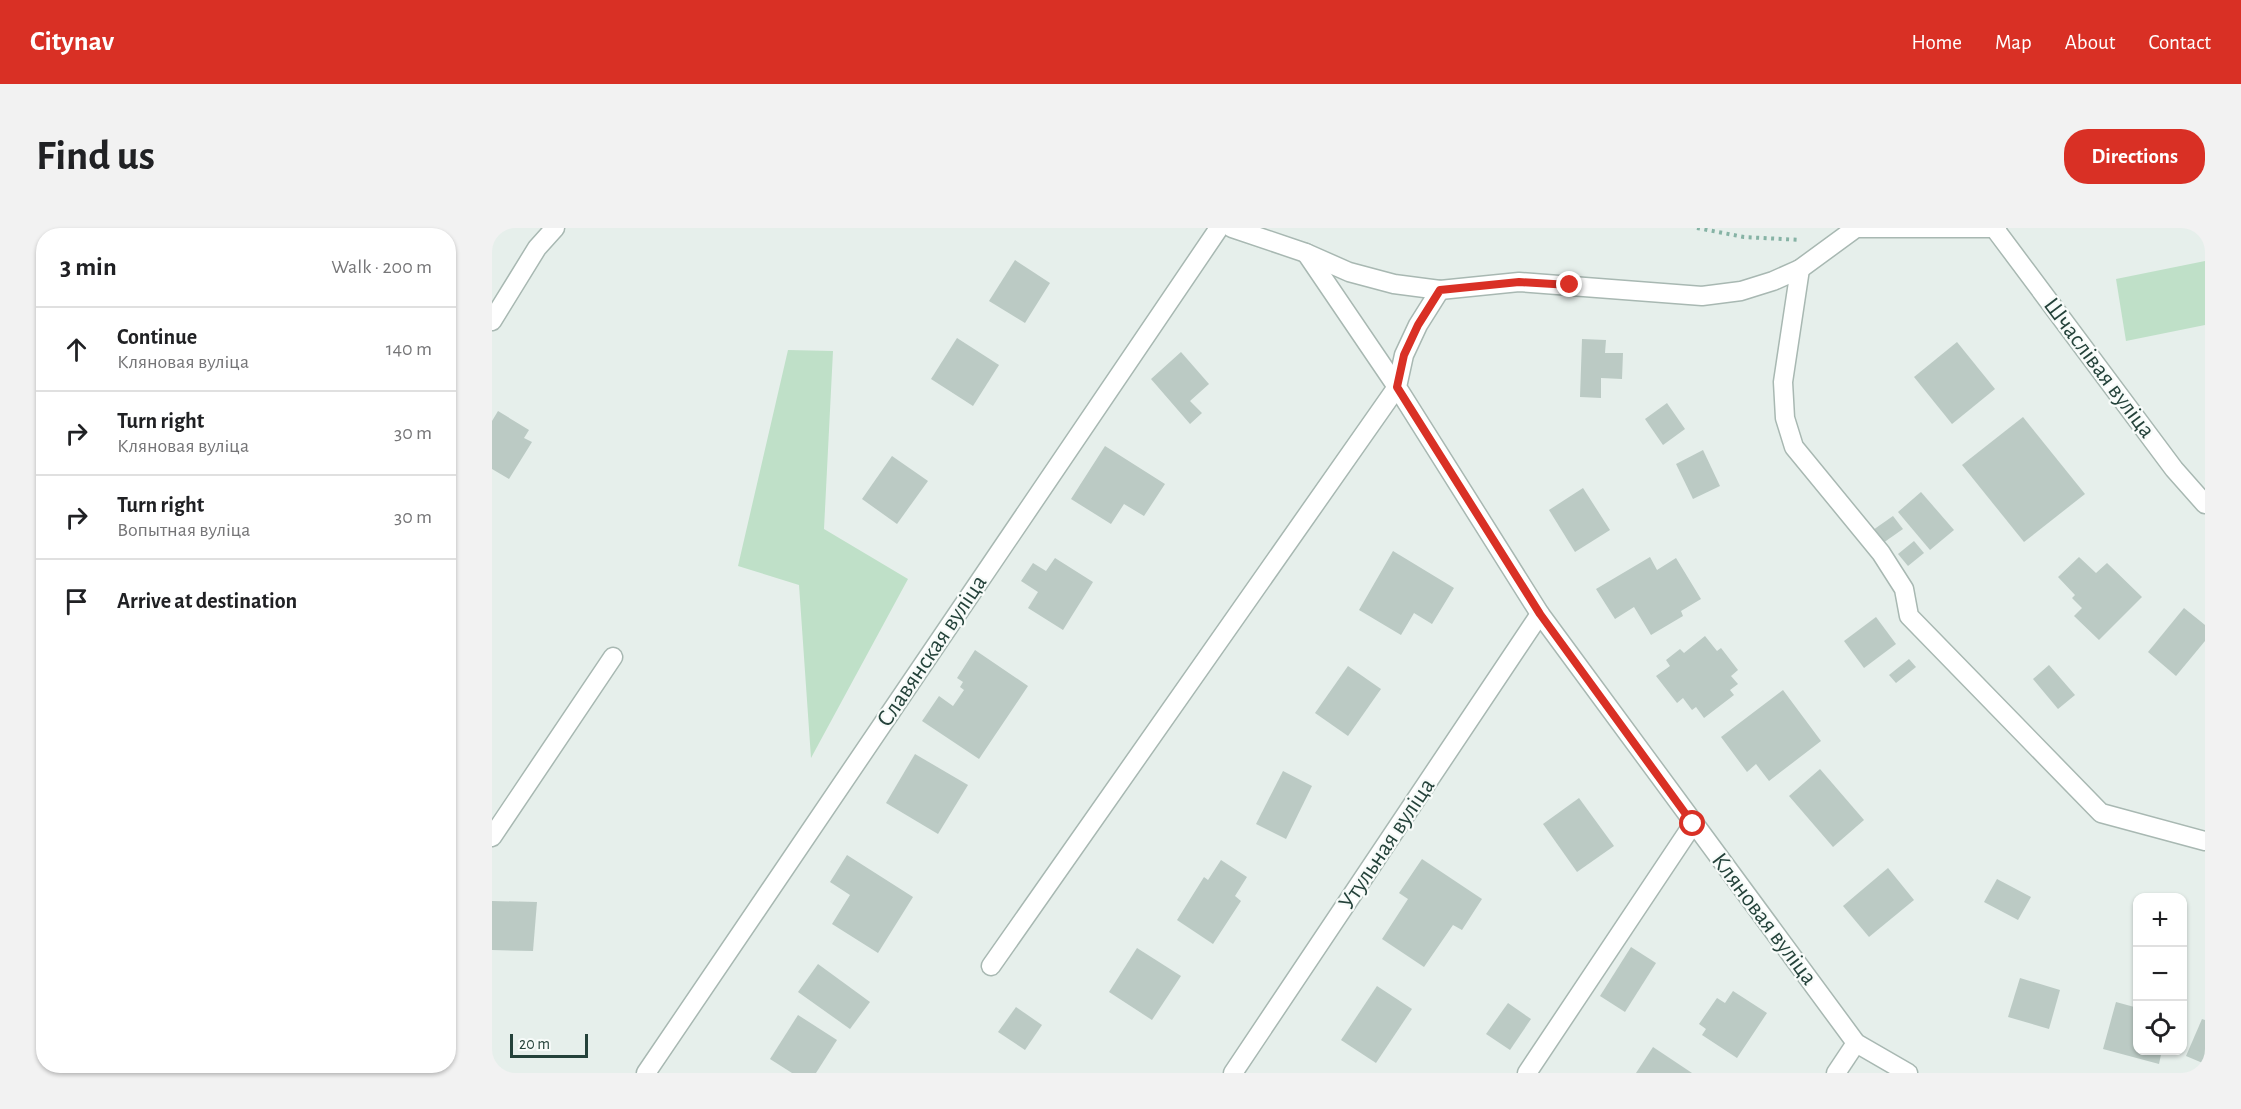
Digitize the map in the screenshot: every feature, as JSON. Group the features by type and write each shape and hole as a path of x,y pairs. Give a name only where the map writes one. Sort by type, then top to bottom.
{"street":[{"path":"492,321 537,248 555,228"},
{"name":"Славянская вуліца","path":"646,1073 1219,228"},
{"path":"1232,228 1306,253 1360,275 1394,284 1440,290 1519,282 1702,296 1741,291 1773,281 1800,269 1856,228 1996,228"},
{"name":"Шчаслівая вуліца","path":"1996,228 2174,469 2205,504"},
{"name":"Кляновая вуліца","path":"1306,253 1397,387 1540,614 1693,824 1856,1043 1908,1073"},
{"path":"1800,269 1783,382 1785,418 1788,428 1794,447 1881,553 1904,589 1909,616 2101,813 2205,841"},
{"path":"991,966 1397,387 1404,355 1418,325 1440,290"},
{"name":"Утульная вуліца","path":"1233,1073 1540,614"},
{"path":"492,837 613,657"},
{"path":"1527,1073 1693,824"},
{"path":"1836,1073 1856,1043"}],"path":[{"path":"1697,228 1744,237 1810,241"}],"green space":[{"path":"2205,261 2205,325 2126,341 2116,279"},
{"path":"788,350 833,351 824,529 908,579 811,758 799,585 738,566"}],"building":[{"path":"1015,260 1050,283 1025,323 989,301"},
{"path":"957,338 999,365 973,406 931,379"},
{"path":"1582,339 1606,340 1605,353 1623,353 1622,379 1601,378 1601,398 1580,397"},
{"path":"1957,342 1995,389 1952,424 1914,377"},
{"path":"1181,352 1209,384 1190,401 1202,413 1190,424 1151,379"},
{"path":"1667,403 1685,429 1663,445 1645,419"},
{"path":"498,411 529,430 524,438 532,442 509,479 492,469 492,421"},
{"path":"2023,417 2085,494 2024,542 1962,465"},
{"path":"1105,446 1165,484 1144,516 1124,504 1111,524 1071,499"},
{"path":"1703,450 1720,486 1693,499 1676,464"},
{"path":"892,456 928,481 897,524 862,499"},
{"path":"1583,488 1610,530 1575,552 1549,510"},
{"path":"1921,492 1954,530 1930,550 1898,512"},
{"path":"1893,516 1903,529 1883,543 1873,530"},
{"path":"1914,541 1924,553 1908,566 1898,554"},
{"path":"1393,551 1454,588 1432,624 1414,613 1401,635 1359,610"},
{"path":"1650,557 1657,570 1676,558 1701,599 1681,611 1683,616 1651,635 1634,607 1615,619 1596,589"},
{"path":"2079,557 2096,573 2107,563 2142,597 2099,640 2074,616 2082,608 2072,598 2075,595 2058,577"},
{"path":"1055,558 1093,582 1063,630 1028,608 1038,592 1021,581 1033,563 1046,571"},
{"path":"2184,608 2205,625 2205,641 2176,676 2148,652"},
{"path":"1876,617 1896,644 1864,668 1844,641"},
{"path":"1705,636 1717,651 1721,648 1738,670 1731,676 1738,684 1730,690 1734,695 1704,718 1696,707 1692,710 1683,698 1677,703 1656,676 1670,666 1666,660 1680,649 1684,653"},
{"path":"975,650 1028,686 979,759 922,721 939,696 953,706 964,690 960,687 963,682 957,678"},
{"path":"1909,659 1916,667 1896,683 1889,675"},
{"path":"2049,665 2075,695 2058,709 2033,679"},
{"path":"1348,666 1381,689 1348,736 1315,713"},
{"path":"1783,690 1821,741 1769,781 1756,764 1747,772 1721,737"},
{"path":"915,754 968,785 938,834 886,803"},
{"path":"1820,769 1864,820 1833,847 1789,796"},
{"path":"1283,771 1312,786 1286,839 1256,824"},
{"path":"1579,798 1614,846 1577,872 1543,824"},
{"path":"847,855 913,897 878,953 832,924 850,895 830,882"},
{"path":"1422,859 1482,899 1462,930 1453,925 1424,967 1382,939 1408,899 1399,893"},
{"path":"1221,860 1247,877 1235,896 1241,901 1213,944 1177,920 1204,877 1208,880"},
{"path":"1888,868 1914,900 1869,937 1843,906"},
{"path":"1997,879 2031,897 2018,920 1984,902"},
{"path":"492,901 537,902 533,951 492,950"},
{"path":"1631,947 1656,963 1625,1012 1600,996"},
{"path":"1137,948 1181,976 1152,1020 1109,992"},
{"path":"818,964 870,1002 850,1029 798,992"},
{"path":"2020,978 2060,990 2049,1029 2008,1017"},
{"path":"1377,986 1412,1009 1376,1063 1341,1040"},
{"path":"1733,991 1767,1013 1737,1058 1702,1035 1706,1029 1699,1024 1717,998 1725,1003"},
{"path":"2116,1002 2133,1007 2133,1055 2161,1055 2159,1064 2103,1049"},
{"path":"1508,1003 1531,1019 1510,1050 1486,1034"},
{"path":"1016,1007 1042,1025 1025,1050 998,1032"},
{"path":"798,1015 837,1040 816,1073 792,1073 770,1059"},
{"path":"2202,1019 2205,1020 2205,1064 2186,1056"},
{"path":"1653,1047 1692,1073 1636,1073"}],"route":[{"path":"1570,285 1519,282 1440,290 1418,325 1404,355 1397,387 1540,614 1693,824"}]}
